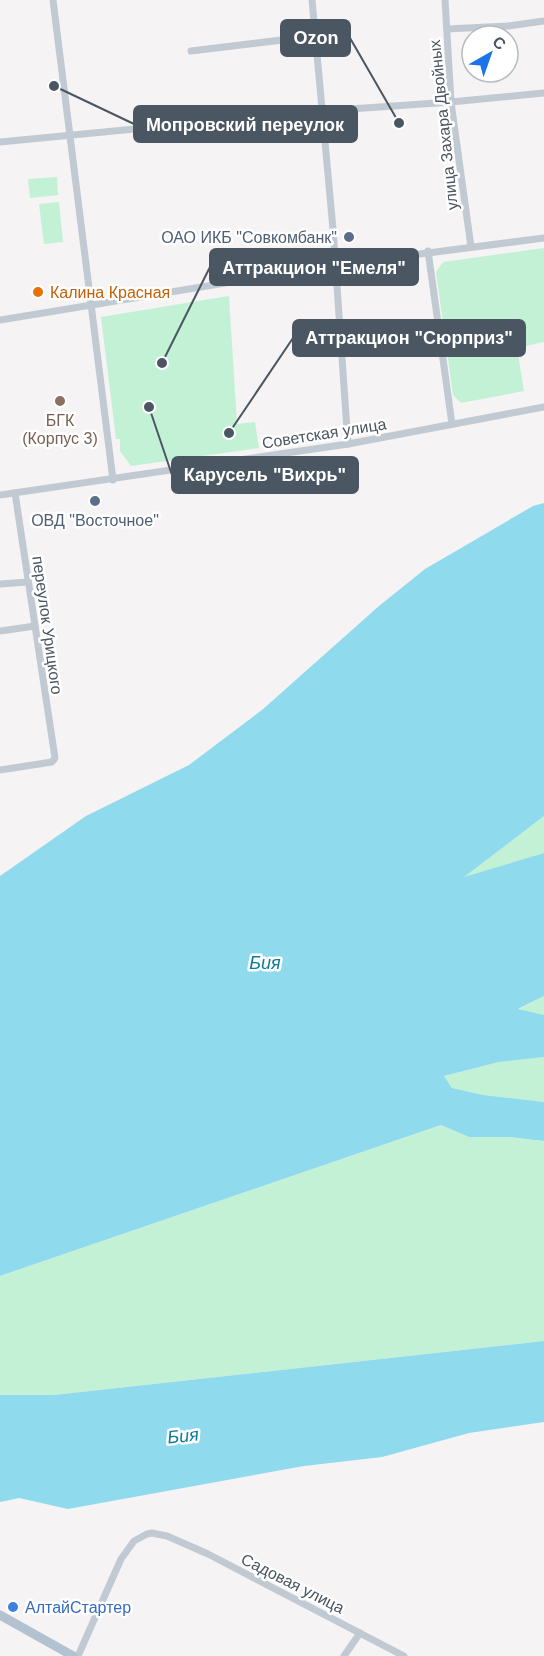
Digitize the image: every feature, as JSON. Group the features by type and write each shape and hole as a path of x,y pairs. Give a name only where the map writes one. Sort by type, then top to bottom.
{"main road":[{"path":"0,1615 73,1656"}],"street":[{"path":"53,0 112,480"},
{"path":"312,0 348,444"},
{"name":"улица Захара Двойных","path":"445,0 451,102 471,247"},
{"path":"447,29 508,26 544,21"},
{"path":"191,51 315,36"},
{"path":"0,142 322,111 544,93"},
{"path":"0,320 335,265 544,237"},
{"path":"428,251 452,424"},
{"name":"Советская улица","path":"0,495 348,444 544,407"},
{"name":"переулок Урицкого","path":"0,770 54,760 15,493"},
{"path":"0,584 28,582"},
{"path":"0,631 35,626"},
{"name":"Садовая улица","path":"78,1656 113,1576 129,1546 147,1534 167,1536 208,1554 404,1656"},
{"path":"344,1656 360,1633"}],"green space":[{"path":"57,177 58,195 30,198 28,179"},
{"path":"59,202 63,242 44,244 39,204"},
{"path":"544,248 544,342 517,348 524,391 461,403 453,395 436,272 443,262"},
{"path":"229,296 237,424 255,422 259,448 131,466 120,451 120,439 116,439 101,317"},
{"path":"544,816 544,853 462,878"},
{"path":"544,996 544,1015 518,1010"},
{"path":"544,1057 544,1102 483,1095 452,1088 444,1076 499,1062"},
{"path":"441,1125 469,1137 509,1137 544,1141 544,1341 54,1395 0,1395 0,1276"}],"water":[{"name":"Бия","path":"544,503 544,816 464,877 544,853 544,996 518,1009 544,1015 544,1057 499,1062 444,1076 452,1088 483,1095 544,1102 544,1141 509,1137 469,1137 441,1125 0,1276 0,876 86,816 189,765 262,710 379,606 425,569 533,506"},
{"name":"Бия","path":"544,1341 544,1422 469,1433 382,1457 304,1466 68,1509 19,1498 0,1502 0,1395 54,1395"}],"place":[{"name":"Мопровский переулок","path":"54,86"},
{"name":"Ozon","path":"399,123"},
{"name":"ОАО ИКБ \"Совкомбанк\"","path":"349,237"},
{"name":"Калина Красная","path":"38,292"},
{"name":"Аттракцион \"Емеля\"","path":"162,363"},
{"name":"БГК (Корпус 3)","path":"60,401"},
{"name":"Карусель \"Вихрь\"","path":"149,407"},
{"name":"Аттракцион \"Сюрприз\"","path":"229,433"},
{"name":"ОВД \"Восточное\"","path":"95,501"},
{"name":"АлтайСтартер","path":"13,1607"}]}
